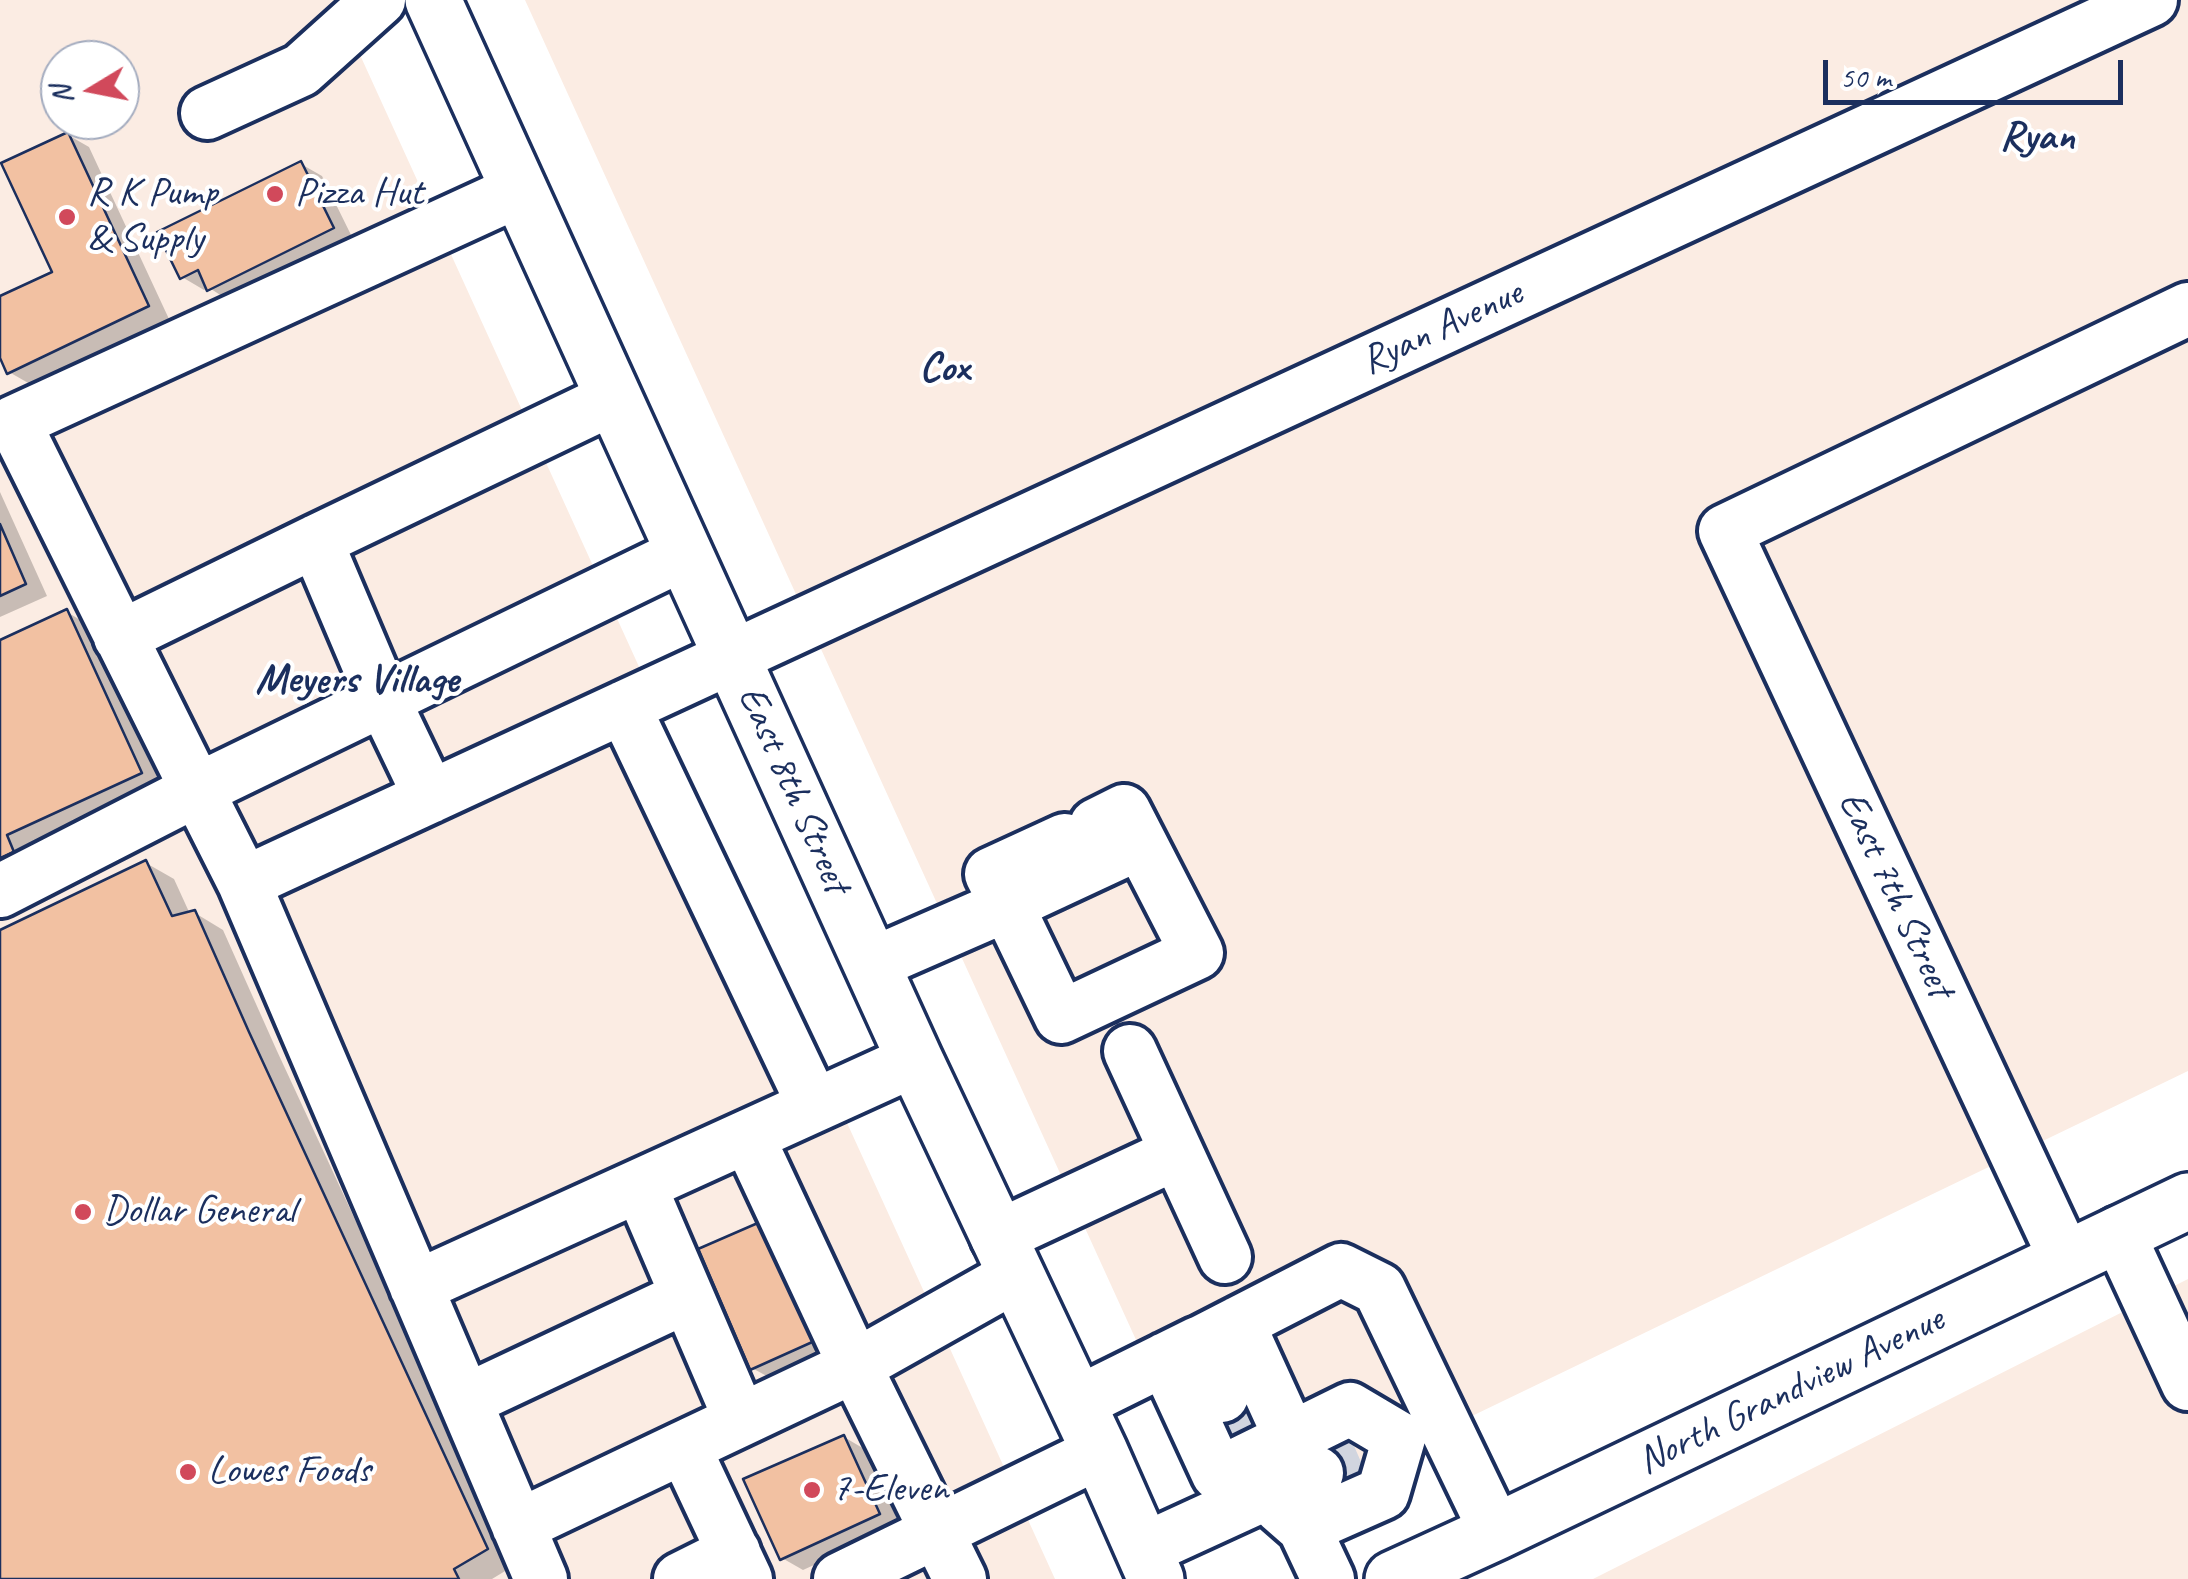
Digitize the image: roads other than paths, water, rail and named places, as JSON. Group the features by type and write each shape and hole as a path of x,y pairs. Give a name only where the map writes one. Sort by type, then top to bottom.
{"main road":[{"name":"East 8th Street","path":"434,0 1149,1565"},
{"name":"North Grandview Avenue","path":"1393,1579 2188,1201"}],"street":[{"path":"207,113 301,70 379,0"},
{"name":"Ryan Avenue","path":"244,883 2151,0"},
{"path":"520,190 14,422 244,883 542,1579"},
{"name":"East 7th Street","path":"2065,1258 1726,532 2188,309"},
{"path":"120,638 614,398"},
{"path":"316,541 383,699 430,797"},
{"path":"0,891 197,790 685,553"},
{"path":"624,707 814,1106"},
{"path":"872,964 1006,905 1113,842"},
{"path":"1113,842 1197,953 1074,1011 1006,905 991,874 1113,842"},
{"path":"1130,1051 1225,1257"},
{"path":"416,1287 915,1060"},
{"path":"748,1136 960,1579"},
{"path":"518,1526 855,1366 1006,1257 1177,1152"},
{"path":"640,1186 740,1419"},
{"path":"2118,1233 2188,1384"},
{"path":"1077,1403 1341,1270 1379,1290 1308,1454 1149,1565"},
{"path":"465,1401 686,1297"},
{"path":"1201,1342 1308,1454 1496,1532"},
{"path":"1201,1342 1308,1454 1328,1579"},
{"path":"1201,1342 1218,1474 1308,1454"},
{"path":"680,1579 740,1566 684,1446"},
{"path":"865,1573 938,1531 1100,1452"}],"tunnel":[{"path":"1222,1396 1240,1438"},
{"path":"1317,1473 1358,1455"}],"place":[{"name":"Pizza Hut","path":"275,194"},
{"name":"R K Pump & Supply","path":"67,217"},
{"name":"Dollar General","path":"83,1212"},
{"name":"Lowes Foods","path":"188,1472"},
{"name":"7-Eleven","path":"812,1490"}],"district":[{"name":"Ryan","path":"2037,138"},
{"name":"Cox","path":"944,369"},
{"name":"Meyers Village","path":"357,681"}]}
